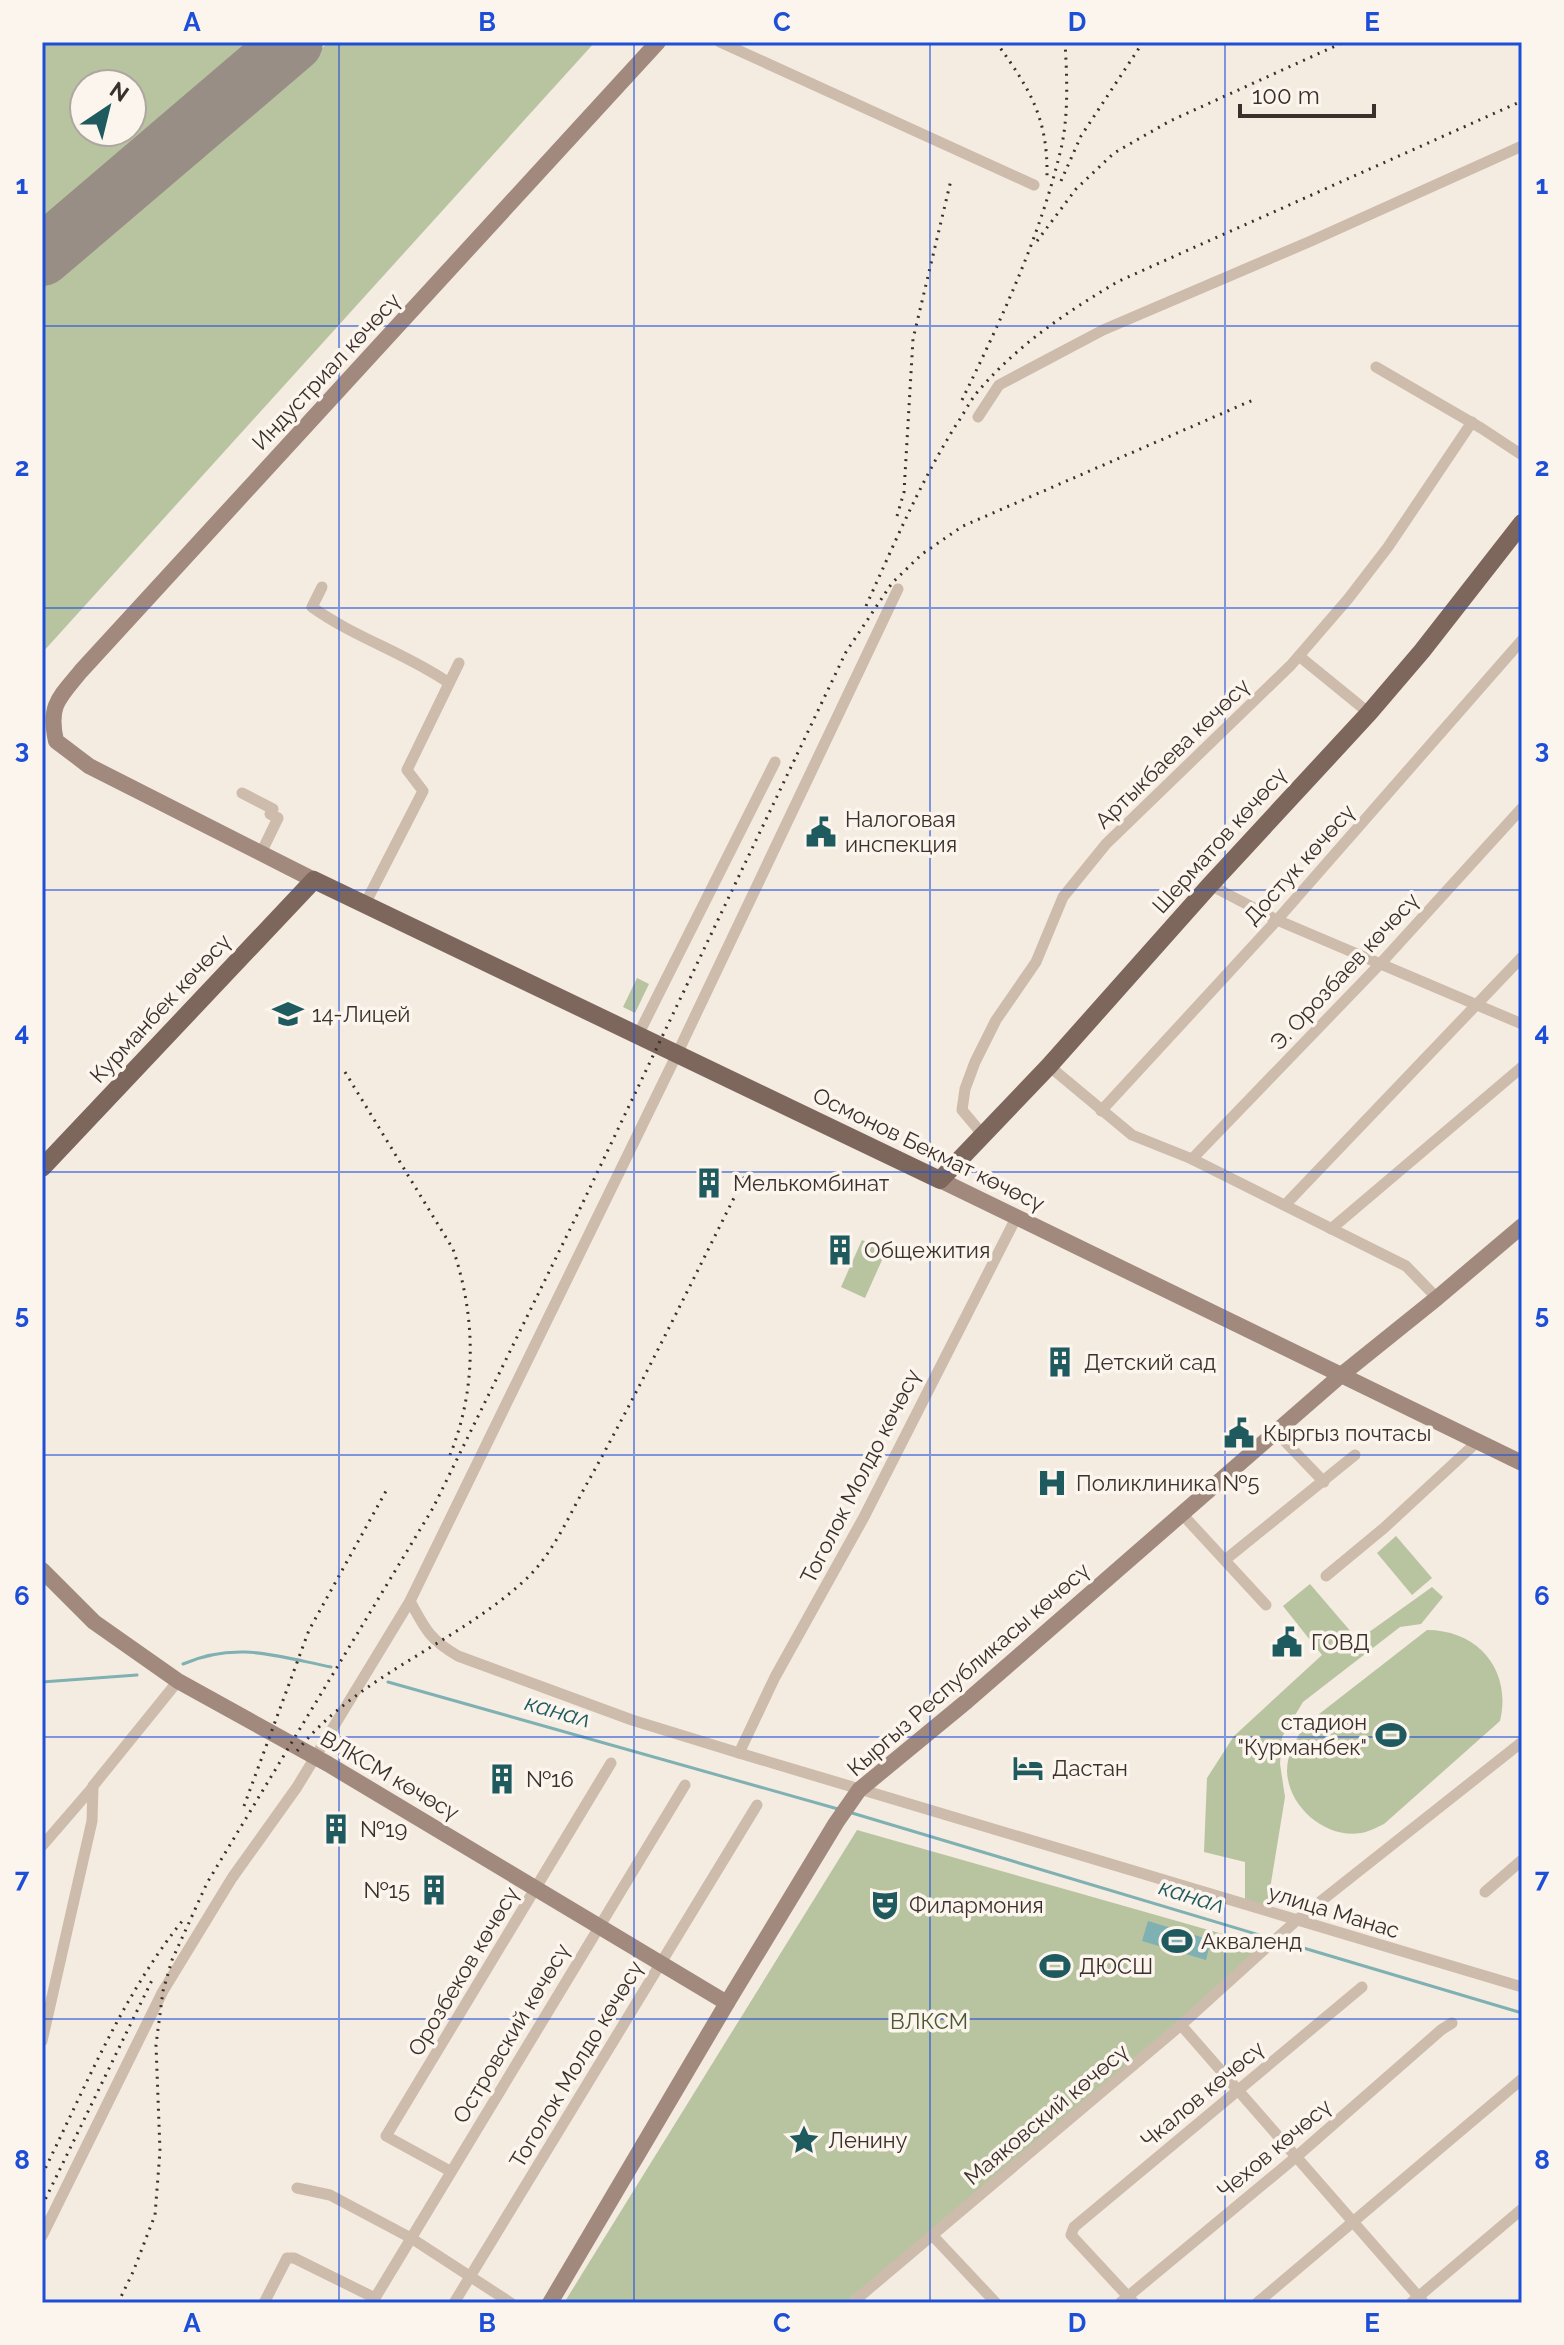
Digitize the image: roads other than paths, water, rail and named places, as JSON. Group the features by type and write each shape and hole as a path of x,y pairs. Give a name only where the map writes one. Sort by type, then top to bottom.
{"main road":[{"name":"Индустриал көчөсү","path":"261,853 89,766 56,741 51,717 81,671 658,42"},
{"name":"Шерматов көчөсү","path":"940,1180 1049,1066 1369,713 1522,523"},
{"path":"261,853 314,880"},
{"name":"Осмонов Бекмат көчөсү","path":"314,880 1522,1463"},
{"name":"Курманбек көчөсү","path":"42,1168 314,880"},
{"name":"Кыргыз Республикасы көчөсү","path":"550,2303 727,2003 859,1790 967,1701 1340,1376 1522,1226"},
{"name":"ВЛКСМ көчөсү","path":"42,1570 94,1622 178,1681 316,1756 727,2003"}],"street":[{"path":"720,42 1034,185"},
{"path":"978,417 999,385 1103,330 1522,146"},
{"path":"1376,367 1472,422 1522,455"},
{"name":"Артыкбаева көчөсү","path":"983,1135 962,1110 965,1089 996,1020 1036,962 1063,897 1106,844 1299,656 1388,547 1472,422"},
{"path":"322,587 312,607 338,625 420,665 449,683"},
{"path":"42,2236 163,1991 232,1878 316,1756 410,1601 677,1054 898,589"},
{"name":"Достук көчөсү","path":"1101,1111 1277,920 1522,640"},
{"path":"1299,656 1369,713"},
{"path":"365,904 423,791 407,770 459,663"},
{"path":"638,1035 775,762"},
{"path":"242,793 273,809 270,814 278,818 261,853"},
{"name":"Э. Орозбаев көчөсү","path":"1192,1159 1381,963 1522,808"},
{"path":"1210,885 1277,920 1522,1024"},
{"path":"1285,1205 1522,957"},
{"path":"1049,1066 1132,1135 1192,1159 1406,1266 1437,1298"},
{"path":"1331,1229 1522,1067"},
{"name":"Тоголок Молдо көчөсү","path":"739,1753 775,1677 864,1517 1016,1218"},
{"path":"1276,1432 1324,1482"},
{"path":"1326,1576 1384,1528 1477,1442"},
{"path":"1225,1560 1355,1455"},
{"path":"1182,1514 1266,1605"},
{"name":"улица Манас","path":"410,1601 427,1633 436,1643 458,1656 632,1720 1522,1987"},
{"path":"42,1846 178,1681"},
{"path":"1297,1920 1522,1742"},
{"name":"Орозбеков көчөсү","path":"450,2171 386,2136 611,1763"},
{"name":"Островский көчөсү","path":"374,2300 685,1785"},
{"path":"42,2041 92,1821 93,1786"},
{"name":"Тоголок Молдо көчөсү","path":"454,2303 757,1805"},
{"path":"1485,1892 1522,1860"},
{"name":"Маяковский көчөсү","path":"852,2303 1181,2025 1297,1920"},
{"name":"Чкалов көчөсү","path":"1128,2301 1071,2235 1074,2227 1362,1987"},
{"name":"Чехов көчөсү","path":"1128,2301 1452,2023"},
{"path":"1181,2025 1353,2221 1418,2301 1522,2209"},
{"path":"1257,2303 1522,2079"},
{"path":"297,2188 330,2195 411,2238 511,2303"},
{"path":"933,2236 996,2303"},
{"path":"264,2303 287,2258 294,2258 374,2300"}],"water":[{"name":"Акваленд","path":"1148,1921 1211,1940 1206,1960 1142,1941"}],"waterway":[{"path":"183,1664 202,1657 239,1652 274,1655 331,1667"},
{"path":"42,1682 137,1675"},
{"name":"канал","path":"388,1682 838,1809"},
{"name":"канал","path":"852,1813 1273,1939"},
{"name":"канал","path":"1280,1941 1522,2013"}],"railway":[{"path":"996,42 1034,104 1044,137 1047,176"},
{"path":"962,400 1018,279 1051,185 1065,126 1065,42"},
{"path":"1061,181 1081,136 1143,42"},
{"path":"1037,241 1076,189 1114,153 1170,121 1344,42"},
{"path":"866,606 919,491 970,402 1011,357 1045,329 1119,281 1522,101"},
{"path":"897,516 904,492 913,339 951,180"},
{"path":"118,2303 155,2215 160,2151 156,2045 163,1991 172,1960 207,1883 433,1508 846,652 892,583 922,554 963,526 1253,400"},
{"path":"345,1072 453,1249 461,1275 469,1326 469,1378 459,1430 450,1455"},
{"path":"297,1751 348,1702 497,1604 544,1559 630,1404 747,1172"},
{"path":"244,1806 309,1630 386,1491"},
{"path":"42,2175 123,2011 161,1949 183,1920"},
{"path":"42,2206 154,1976"}],"place":[{"name":"Налоговая инспекция","path":"821,832"},
{"name":"14-Лицей","path":"288,1014"},
{"name":"Мелькомбинат","path":"709,1183"},
{"name":"Общежития","path":"840,1250"},
{"name":"Детский сад","path":"1060,1362"},
{"name":"Кыргыз почтасы","path":"1239,1433"},
{"name":"Поликлиника №5","path":"1052,1483"},
{"name":"ГОВД","path":"1287,1642"},
{"name":"стадион \"Курманбек\"","path":"1391,1735"},
{"name":"Дастан","path":"1028,1768"},
{"name":"№16","path":"502,1779"},
{"name":"№19","path":"336,1829"},
{"name":"№15","path":"434,1890"},
{"name":"Филармония","path":"885,1905"},
{"name":"Акваленд","path":"1177,1941"},
{"name":"ДЮСШ","path":"1055,1966"},
{"name":"Ленину","path":"804,2140"}],"park label":[{"name":"ВЛКСМ","path":"929,2021"}]}
